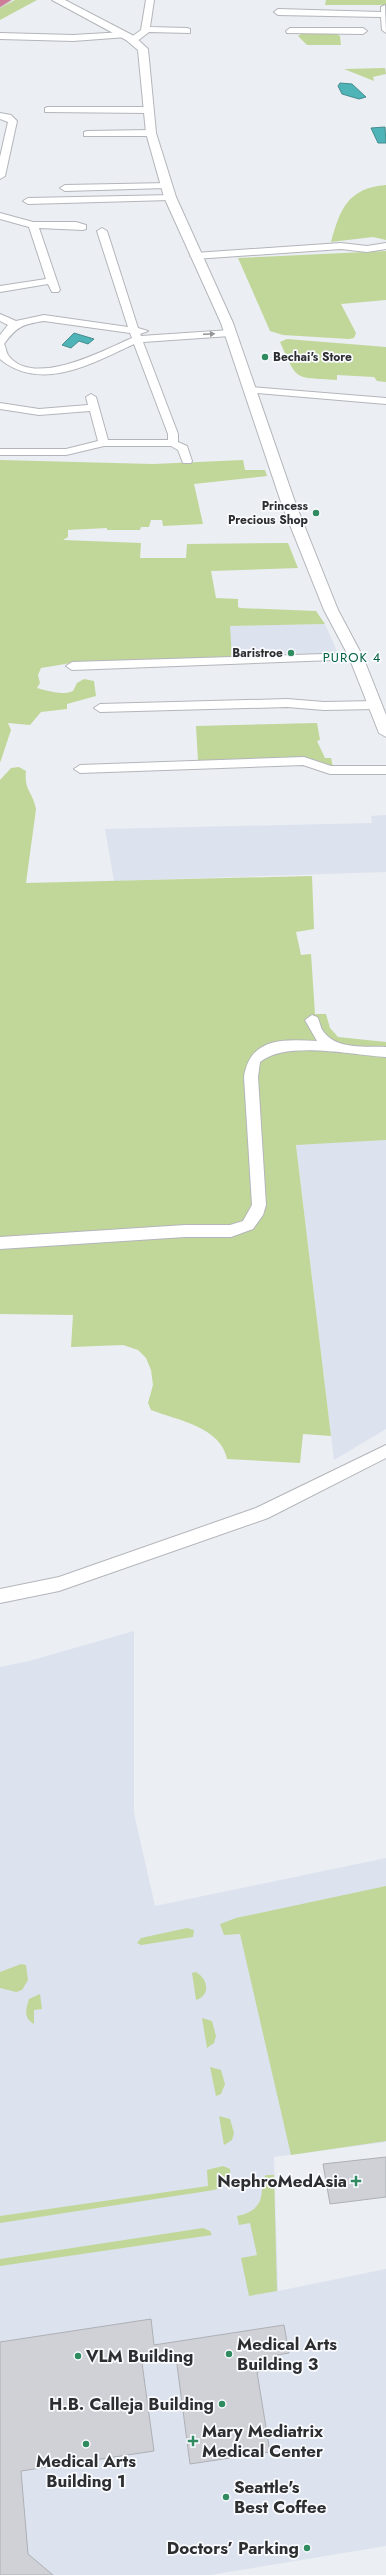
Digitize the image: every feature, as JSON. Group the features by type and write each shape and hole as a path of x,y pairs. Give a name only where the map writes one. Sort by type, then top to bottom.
{"highway":[{"path":"0,3 5,0"}],"street":[{"path":"57,0 124,35 144,51 151,133 168,191 195,256 229,328 289,505 331,610 356,657 385,726"},
{"path":"0,36 73,38 124,35 142,36 146,28 150,0"},
{"path":"296,39 276,8 385,14 386,30"},
{"path":"146,28 187,31"},
{"path":"290,31 362,31"},
{"path":"345,31 346,44"},
{"path":"48,110 148,110"},
{"path":"0,116 8,117 13,121 1,163 0,176"},
{"path":"86,134 151,133"},
{"path":"65,188 168,191"},
{"path":"28,201 168,191"},
{"path":"0,216 33,225 76,225 84,227 82,231 88,234 102,231 136,335 173,434 172,443"},
{"path":"0,289 53,286 33,225"},
{"path":"195,256 341,246 367,249 386,245"},
{"path":"0,317 16,325"},
{"path":"0,342 5,334 16,325 33,320 54,318 136,335 229,328"},
{"path":"0,346 4,357 13,364 32,370 64,370 79,366 136,335"},
{"path":"0,370 13,364"},
{"path":"250,390 386,401"},
{"path":"91,397 104,443"},
{"path":"0,406 39,412 94,408"},
{"path":"0,452 66,452 104,443 172,443 183,448 187,461"},
{"path":"72,666 356,657"},
{"path":"100,708 287,703 324,706 376,705"},
{"path":"80,769 304,761 330,770 386,770"},
{"path":"312,1020 318,1034 326,1042 340,1048"},
{"path":"0,1243 185,1231 231,1231 248,1225 256,1215 259,1205 251,1077 254,1060 264,1051 283,1046 340,1048 386,1052"},
{"path":"0,1596 59,1584 262,1513 386,1450"}],"shaded area":[{"path":"325,624 339,656 232,658 229,626"},
{"path":"386,815 386,872 114,881 105,829 372,823 371,816"},
{"path":"386,1140 386,1429 334,1460 296,1144"},
{"path":"134,1631 134,1813 155,1906 386,1858 386,2142 274,2157 278,2291 386,2269 386,2546 210,2575 0,2575 0,1667 29,1661"}],"green space":[{"path":"15,0 37,0 0,20 0,8"},
{"path":"326,0 386,0 386,5 325,5"},
{"path":"303,33 335,33 340,36 341,45 307,45 298,36"},
{"path":"385,68 386,74 373,77 374,81 344,69"},
{"path":"386,185 386,240 373,237 331,242 342,210 348,202 354,196 363,191 373,187"},
{"path":"386,251 386,300 341,304 356,333 354,338 349,339 283,335 270,331 238,258"},
{"path":"287,339 386,347 386,382 377,381 374,377 337,375 337,380 304,377 299,375 294,371 280,342"},
{"path":"0,460 153,464 243,460 245,470 265,470 267,476 194,484 203,524 163,526 162,520 151,520 149,527 141,527 140,530 107,530 107,528 68,530 68,537 63,540 141,543 140,558 186,558 187,544 288,543 298,568 211,571 216,598 238,599 238,607 240,608 316,611 325,624 230,626 232,658 77,662 41,668 38,675 40,683 37,688 64,693 73,691 77,683 84,679 94,681 96,696 67,704 67,709 41,712 30,725 8,723 11,730 0,763"},
{"path":"317,723 320,740 317,741 325,758 331,758 333,767 306,758 198,761 196,726"},
{"path":"19,767 26,771 27,787 36,809 26,883 312,876 314,929 296,932 301,955 311,954 315,1014 326,1014 330,1028 338,1037 386,1042 386,1140 296,1145 331,1436 303,1434 300,1463 227,1459 223,1448 216,1439 207,1432 185,1421 151,1410 148,1403 153,1385 151,1370 146,1358 138,1350 123,1345 71,1347 73,1315 0,1314 0,780 11,768"},
{"path":"386,1886 386,2141 291,2155 240,1934 224,1935 220,1924 236,1918"},
{"path":"187,1928 194,1930 193,1937 141,1945 137,1943 141,1938"},
{"path":"21,1964 26,1965 28,1980 22,1990 16,1992 0,1988 0,1972"},
{"path":"196,1972 203,1979 206,1991 201,1998 196,2000 192,1973"},
{"path":"40,1994 42,2009 34,2010 34,2024 28,2019 26,2013 27,2006 29,1999"},
{"path":"202,2018 212,2021 216,2036 214,2043 207,2048"},
{"path":"210,2067 221,2070 225,2084 221,2094 216,2096"},
{"path":"219,2116 230,2119 234,2133 232,2140 224,2145"},
{"path":"223,2166 230,2169 230,2176 224,2185 214,2190 0,2223 0,2216 208,2186 207,2170"},
{"path":"266,2175 274,2175 277,2291 249,2296 241,2258 257,2255 250,2223 239,2225 237,2216 248,2213 255,2208 261,2196"},
{"path":"203,2228 210,2231 212,2235 0,2266 0,2259"}],"water":[{"path":"340,83 352,84 366,97 359,99 342,94 338,86"},
{"path":"385,127 386,143 378,143 371,128"},
{"path":"74,333 94,339 88,344 79,341 71,348 62,345"}],"building":[{"name":"NephroMedAsia","path":"386,2157 386,2197 330,2204 323,2164"},
{"path":"151,2319 154,2345 284,2325 289,2353 277,2355 280,2368 257,2372 270,2452 190,2464 176,2357 142,2363 154,2451 21,2471 28,2554 53,2575 0,2575 0,2342"}],"place":[{"name":"Bechai's Store","path":"265,357"},
{"name":"Princess Precious Shop","path":"316,513"},
{"name":"Baristroe","path":"291,653"},
{"name":"NephroMedAsia","path":"356,2181"},
{"name":"Medical Arts Building 3","path":"229,2354"},
{"name":"VLM Building","path":"78,2356"},
{"name":"H.B. Calleja Building","path":"222,2404"},
{"name":"Mary Mediatrix Medical Center","path":"193,2441"},
{"name":"Medical Arts Building 1","path":"86,2444"},
{"name":"Seattle's Best Coffee","path":"226,2497"},
{"name":"Doctors’ Parking","path":"307,2548"}],"district":[{"name":"PUROK 4","path":"352,657"}]}
